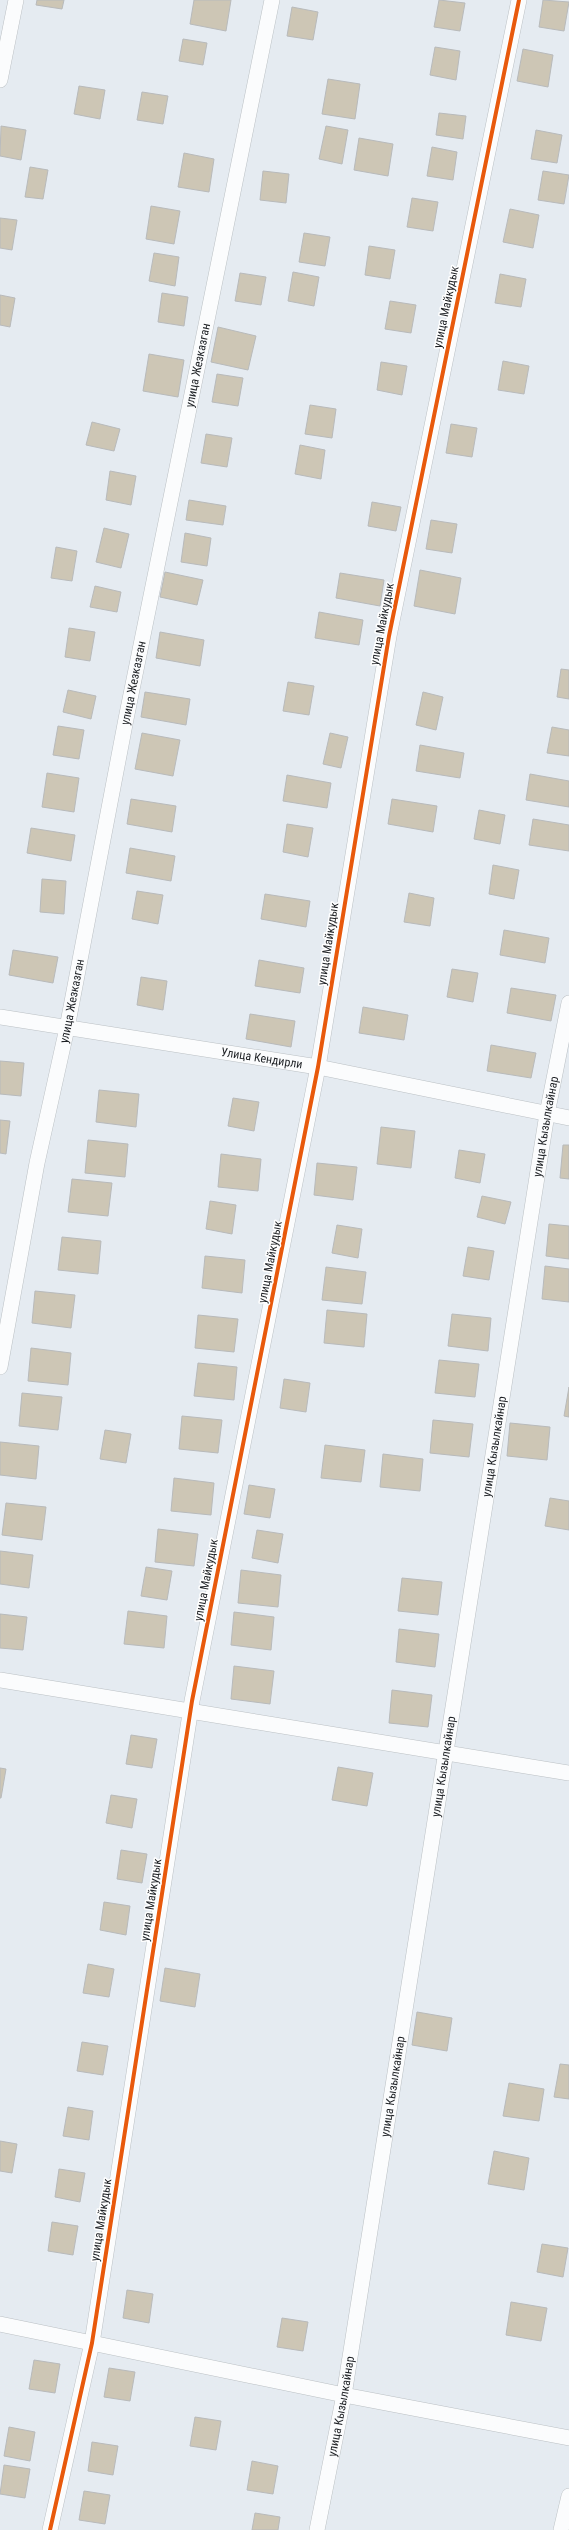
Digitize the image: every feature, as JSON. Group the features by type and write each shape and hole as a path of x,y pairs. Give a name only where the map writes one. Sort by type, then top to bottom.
{"street":[{"path":"0,80 16,0"},
{"name":"улица Жезказган","path":"0,1367 37,1163 67,1028 126,719 272,0"},
{"name":"улица Майкудык","path":"50,2530 92,2343 191,1711 318,1067 389,636 519,0"},
{"name":"улица Кызылкайнар","path":"317,2530 344,2395 547,1114 569,1003"},
{"name":"Улица Кендирли","path":"0,1017 318,1067 569,1118"},
{"path":"0,1680 569,1774"},
{"path":"0,2324 344,2395 569,2438"},
{"path":"561,2530 569,2496"}],"building":[{"path":"37,0 64,0 62,9 36,5"},
{"path":"194,0 231,0 226,31 190,24"},
{"path":"439,0 465,3 460,31 434,27"},
{"path":"543,0 569,2 564,31 539,27"},
{"path":"292,7 318,12 313,40 287,36"},
{"path":"183,39 207,43 203,65 179,61"},
{"path":"435,47 460,51 456,80 430,75"},
{"path":"523,49 553,55 548,87 517,81"},
{"path":"328,79 360,84 355,119 322,114"},
{"path":"79,86 105,90 100,119 74,114"},
{"path":"142,92 168,96 163,124 137,120"},
{"path":"439,113 466,116 463,139 436,135"},
{"path":"1,126 26,130 21,160 0,156"},
{"path":"326,126 348,130 342,164 319,159"},
{"path":"536,130 562,135 557,163 531,159"},
{"path":"359,138 393,144 388,176 354,170"},
{"path":"432,147 457,152 453,180 427,176"},
{"path":"184,153 214,159 209,192 178,187"},
{"path":"30,167 48,170 43,199 25,197"},
{"path":"263,171 289,174 286,203 260,200"},
{"path":"543,171 569,175 564,204 538,200"},
{"path":"412,198 438,202 433,231 407,227"},
{"path":"151,206 180,211 174,244 146,239"},
{"path":"510,209 539,215 533,248 503,242"},
{"path":"0,218 17,220 12,250 0,248"},
{"path":"304,233 330,237 325,266 299,262"},
{"path":"369,246 395,250 390,279 365,275"},
{"path":"154,253 179,257 175,286 149,281"},
{"path":"293,272 319,277 314,306 288,301"},
{"path":"240,273 266,277 261,305 235,301"},
{"path":"500,274 526,279 521,307 495,303"},
{"path":"162,293 188,297 184,326 158,322"},
{"path":"0,295 15,298 10,327 0,325"},
{"path":"390,301 416,305 411,333 385,329"},
{"path":"218,327 256,336 248,370 211,362"},
{"path":"149,354 184,360 178,397 143,391"},
{"path":"503,361 529,366 524,394 498,390"},
{"path":"381,362 407,366 402,395 377,390"},
{"path":"217,374 243,378 238,406 212,402"},
{"path":"310,405 336,409 332,438 305,434"},
{"path":"92,422 120,429 114,451 86,445"},
{"path":"451,424 477,428 472,457 446,453"},
{"path":"206,434 232,438 227,467 201,463"},
{"path":"300,445 325,450 321,479 295,474"},
{"path":"110,471 136,476 131,505 106,500"},
{"path":"189,500 226,506 223,525 186,520"},
{"path":"372,502 401,507 396,531 368,526"},
{"path":"431,520 457,524 452,553 426,549"},
{"path":"104,528 129,534 121,568 96,562"},
{"path":"185,533 211,538 207,566 181,562"},
{"path":"56,547 77,551 72,581 51,578"},
{"path":"420,570 461,578 455,614 414,606"},
{"path":"165,572 203,580 197,605 160,597"},
{"path":"340,573 384,580 380,606 336,598"},
{"path":"95,586 121,592 117,612 90,607"},
{"path":"319,612 363,620 359,645 315,638"},
{"path":"69,628 95,632 90,661 65,657"},
{"path":"160,632 204,640 200,666 156,658"},
{"path":"561,669 569,670 569,699 557,697"},
{"path":"288,682 314,686 309,715 283,711"},
{"path":"68,690 96,696 91,719 63,712"},
{"path":"145,692 190,699 186,725 141,717"},
{"path":"423,692 443,697 436,730 416,725"},
{"path":"58,726 84,730 79,759 53,755"},
{"path":"552,727 569,730 569,756 547,753"},
{"path":"142,733 180,740 173,776 135,769"},
{"path":"330,733 348,737 341,768 323,764"},
{"path":"420,745 464,753 460,778 416,771"},
{"path":"47,773 79,778 74,812 42,807"},
{"path":"530,774 569,781 569,807 526,800"},
{"path":"287,775 331,783 327,808 283,801"},
{"path":"131,799 176,806 172,832 127,824"},
{"path":"392,799 437,806 433,832 388,824"},
{"path":"479,810 505,815 500,844 474,839"},
{"path":"533,819 569,825 569,851 529,845"},
{"path":"287,824 313,828 308,857 283,852"},
{"path":"31,828 75,835 71,861 27,853"},
{"path":"130,848 175,856 171,881 126,873"},
{"path":"493,865 519,870 514,899 489,894"},
{"path":"42,879 66,881 64,914 40,912"},
{"path":"137,891 163,895 158,924 132,919"},
{"path":"409,893 434,898 430,926 404,922"},
{"path":"265,894 310,901 306,927 261,919"},
{"path":"504,930 549,938 545,963 500,955"},
{"path":"13,950 58,957 53,983 9,975"},
{"path":"259,960 304,968 300,993 255,986"},
{"path":"452,969 478,973 473,1002 447,997"},
{"path":"141,977 167,981 163,1010 137,1005"},
{"path":"511,988 556,995 551,1021 507,1013"},
{"path":"363,1007 408,1015 404,1040 359,1033"},
{"path":"250,1014 295,1021 291,1047 246,1039"},
{"path":"491,1045 536,1053 531,1078 487,1071"},
{"path":"0,1061 24,1063 21,1096 0,1094"},
{"path":"99,1090 139,1094 136,1127 96,1122"},
{"path":"233,1098 259,1102 254,1131 228,1126"},
{"path":"0,1120 10,1121 6,1154 0,1153"},
{"path":"381,1127 415,1131 411,1168 377,1164"},
{"path":"88,1140 128,1144 125,1177 85,1173"},
{"path":"563,1145 569,1145 569,1179 560,1178"},
{"path":"459,1150 485,1154 480,1183 455,1178"},
{"path":"221,1154 261,1159 258,1191 218,1187"},
{"path":"317,1163 357,1167 353,1200 314,1195"},
{"path":"72,1179 112,1183 108,1216 68,1212"},
{"path":"482,1196 511,1202 505,1224 477,1217"},
{"path":"210,1201 236,1205 232,1234 206,1229"},
{"path":"549,1224 569,1226 569,1259 546,1256"},
{"path":"337,1225 362,1229 358,1258 332,1253"},
{"path":"62,1237 101,1241 98,1274 58,1270"},
{"path":"468,1247 494,1251 489,1280 463,1276"},
{"path":"205,1256 245,1260 242,1293 202,1288"},
{"path":"545,1266 569,1269 569,1302 542,1299"},
{"path":"326,1267 366,1272 362,1304 322,1300"},
{"path":"35,1291 75,1295 71,1328 32,1323"},
{"path":"327,1310 367,1314 364,1347 324,1343"},
{"path":"452,1314 491,1318 488,1351 448,1346"},
{"path":"198,1315 238,1319 234,1352 195,1348"},
{"path":"31,1348 71,1353 68,1385 28,1381"},
{"path":"439,1360 479,1364 475,1397 435,1393"},
{"path":"198,1363 237,1367 234,1400 194,1396"},
{"path":"284,1379 310,1383 306,1412 280,1408"},
{"path":"569,1387 569,1417 564,1416"},
{"path":"22,1393 62,1397 58,1430 19,1426"},
{"path":"182,1416 222,1420 218,1453 179,1449"},
{"path":"433,1420 473,1424 469,1457 430,1453"},
{"path":"510,1423 550,1427 547,1460 507,1456"},
{"path":"105,1430 131,1434 126,1463 100,1459"},
{"path":"0,1442 39,1446 36,1479 0,1475"},
{"path":"325,1445 365,1450 361,1482 321,1478"},
{"path":"383,1454 423,1459 420,1491 380,1487"},
{"path":"174,1478 214,1483 211,1515 171,1511"},
{"path":"249,1485 275,1489 270,1518 244,1514"},
{"path":"550,1498 569,1501 569,1530 545,1526"},
{"path":"6,1503 46,1507 42,1540 2,1535"},
{"path":"158,1529 198,1534 194,1566 155,1562"},
{"path":"257,1530 283,1534 278,1563 252,1558"},
{"path":"0,1551 33,1555 29,1588 0,1584"},
{"path":"146,1567 172,1571 167,1600 141,1596"},
{"path":"241,1570 281,1575 278,1607 238,1603"},
{"path":"402,1578 442,1582 438,1615 398,1611"},
{"path":"128,1611 167,1616 164,1648 124,1644"},
{"path":"234,1612 274,1617 271,1650 231,1645"},
{"path":"0,1614 27,1617 23,1650 0,1648"},
{"path":"399,1629 439,1634 435,1667 396,1662"},
{"path":"234,1666 274,1671 270,1704 231,1699"},
{"path":"392,1690 432,1695 428,1727 389,1723"},
{"path":"131,1735 157,1739 152,1768 126,1764"},
{"path":"338,1767 373,1773 367,1806 332,1800"},
{"path":"0,1768 6,1769 1,1798 0,1798"},
{"path":"111,1795 137,1799 132,1828 106,1823"},
{"path":"121,1850 147,1854 142,1883 117,1879"},
{"path":"104,1902 130,1906 126,1935 100,1930"},
{"path":"88,1964 114,1969 109,1997 83,1993"},
{"path":"165,1968 200,1974 195,2007 160,2001"},
{"path":"417,2012 452,2018 447,2051 412,2045"},
{"path":"82,2042 108,2046 103,2075 77,2071"},
{"path":"560,2064 569,2065 569,2099 554,2097"},
{"path":"509,2083 544,2089 539,2121 503,2116"},
{"path":"68,2107 93,2111 89,2140 63,2136"},
{"path":"0,2141 17,2144 12,2173 0,2171"},
{"path":"494,2151 529,2158 524,2190 488,2184"},
{"path":"59,2169 85,2173 80,2202 55,2197"},
{"path":"52,2222 78,2226 73,2255 48,2251"},
{"path":"542,2244 568,2248 563,2277 537,2272"},
{"path":"127,2290 153,2294 149,2323 123,2318"},
{"path":"511,2302 547,2308 541,2341 506,2335"},
{"path":"282,2318 308,2322 303,2351 277,2347"},
{"path":"34,2360 60,2364 55,2393 29,2389"},
{"path":"109,2368 135,2372 130,2401 104,2397"},
{"path":"195,2417 221,2421 216,2450 190,2446"},
{"path":"9,2427 35,2432 30,2461 4,2456"},
{"path":"92,2442 118,2446 113,2475 88,2471"},
{"path":"252,2461 278,2466 273,2494 247,2490"},
{"path":"4,2465 30,2469 25,2498 0,2494"},
{"path":"84,2491 110,2495 105,2524 79,2520"},
{"path":"255,2513 280,2517 278,2530 252,2530"}],"cycle path":[{"path":"50,2530 92,2343 192,1701 318,1067 389,636 519,0"}]}
